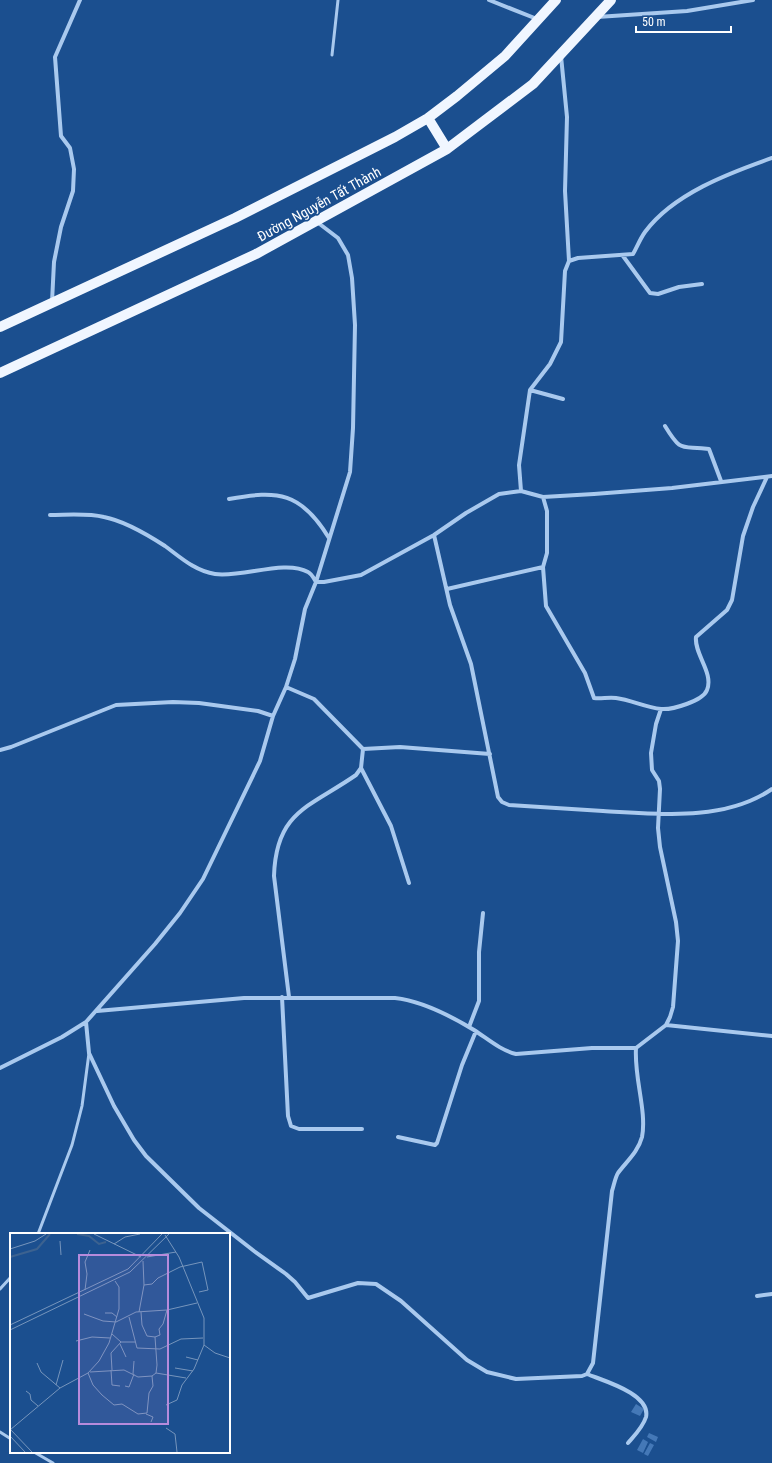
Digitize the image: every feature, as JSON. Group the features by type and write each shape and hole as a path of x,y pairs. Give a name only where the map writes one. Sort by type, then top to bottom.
{"main road":[{"name":"Đường Nguyễn Tất Thành","path":"0,327 235,218 428,118 505,56 556,0"},
{"name":"Đường Nguyễn Tất Thành","path":"0,373 256,254 447,149 533,84 611,0"},
{"path":"428,118 447,149"}],"street":[{"path":"52,303 54,262 61,227 73,191 74,169 70,148 61,136 55,57 80,0"},
{"path":"489,0 538,19"},
{"path":"594,18 688,11 753,0"},
{"path":"521,491 519,465 530,390 550,364 561,342 565,271 569,261 565,191 567,117 561,54"},
{"path":"569,261 578,258 623,256 633,254 645,232 659,217 687,195 724,175 772,158"},
{"path":"0,1068 62,1037 86,1022 175,919 203,879 260,761 273,716 286,687 296,659 305,609 316,582 350,472 353,428 355,325 352,278 348,255 338,238 317,221"},
{"path":"623,256 650,293 658,294 679,287 702,284"},
{"path":"530,390 563,399"},
{"path":"665,426 676,444 683,448 709,449 721,481"},
{"path":"316,582 324,582 361,574 434,534 499,494 521,491 544,498 672,488 772,476"},
{"path":"544,498 547,511 546,553 543,567 546,606 585,673 594,698 629,700 661,709 681,706 701,698 707,690 708,681 695,644 696,637 727,610 732,600 743,536 753,507 767,477"},
{"path":"228,499 254,495 277,495 292,499 308,509 329,538"},
{"path":"50,515 105,517 138,531 192,565 216,574 284,568 299,569 310,573 316,582"},
{"path":"434,534 454,618 471,664 498,797 506,804 658,814 708,811 726,808 757,798 772,790"},
{"path":"447,589 543,567"},
{"path":"286,687 314,700 363,748 400,748 490,754"},
{"path":"0,750 11,748 116,705 173,702 199,703 258,711 273,716"},
{"path":"97,1011 218,999 289,997 406,999 426,1006 469,1027 498,1047 516,1054 592,1048 636,1048 666,1025 673,1007 678,941 676,922 660,847 658,814 660,789 659,781 652,770 651,753 656,724 661,709"},
{"path":"289,997 274,876 278,844 284,830 293,818 305,807 356,775 361,768 363,748"},
{"path":"361,768 391,826 409,883"},
{"path":"469,1027 479,1001 479,963 483,913"},
{"path":"282,997 288,1116 291,1126 299,1128 362,1129"},
{"path":"86,1022 89,1053 117,1112 146,1156 199,1208 286,1274 295,1282 308,1298 358,1283 376,1284 390,1292 467,1360 487,1372 504,1377 532,1379 575,1378 587,1374 636,1396 645,1405 646,1412 643,1423 628,1443"},
{"path":"666,1025 772,1036"},
{"path":"398,1137 429,1145 435,1145 437,1143 462,1065 476,1031"},
{"path":"587,1374 593,1363 612,1191 618,1174 639,1145 643,1131 643,1119 636,1069 636,1048"},
{"path":"757,1296 772,1294"}],"lane":[{"path":"332,55 338,0"},
{"path":"38,1233 72,1145 82,1106 89,1053"},
{"path":"0,1289 10,1278"},
{"path":"0,1432 10,1438"},
{"path":"36,1453 53,1463"}],"building":[{"path":"636,1404 644,1409 640,1416 631,1412"},
{"path":"649,1433 658,1437 656,1442 647,1437"},
{"path":"643,1439 648,1442 643,1453 637,1450"},
{"path":"650,1443 654,1445 648,1456 644,1454"}]}
